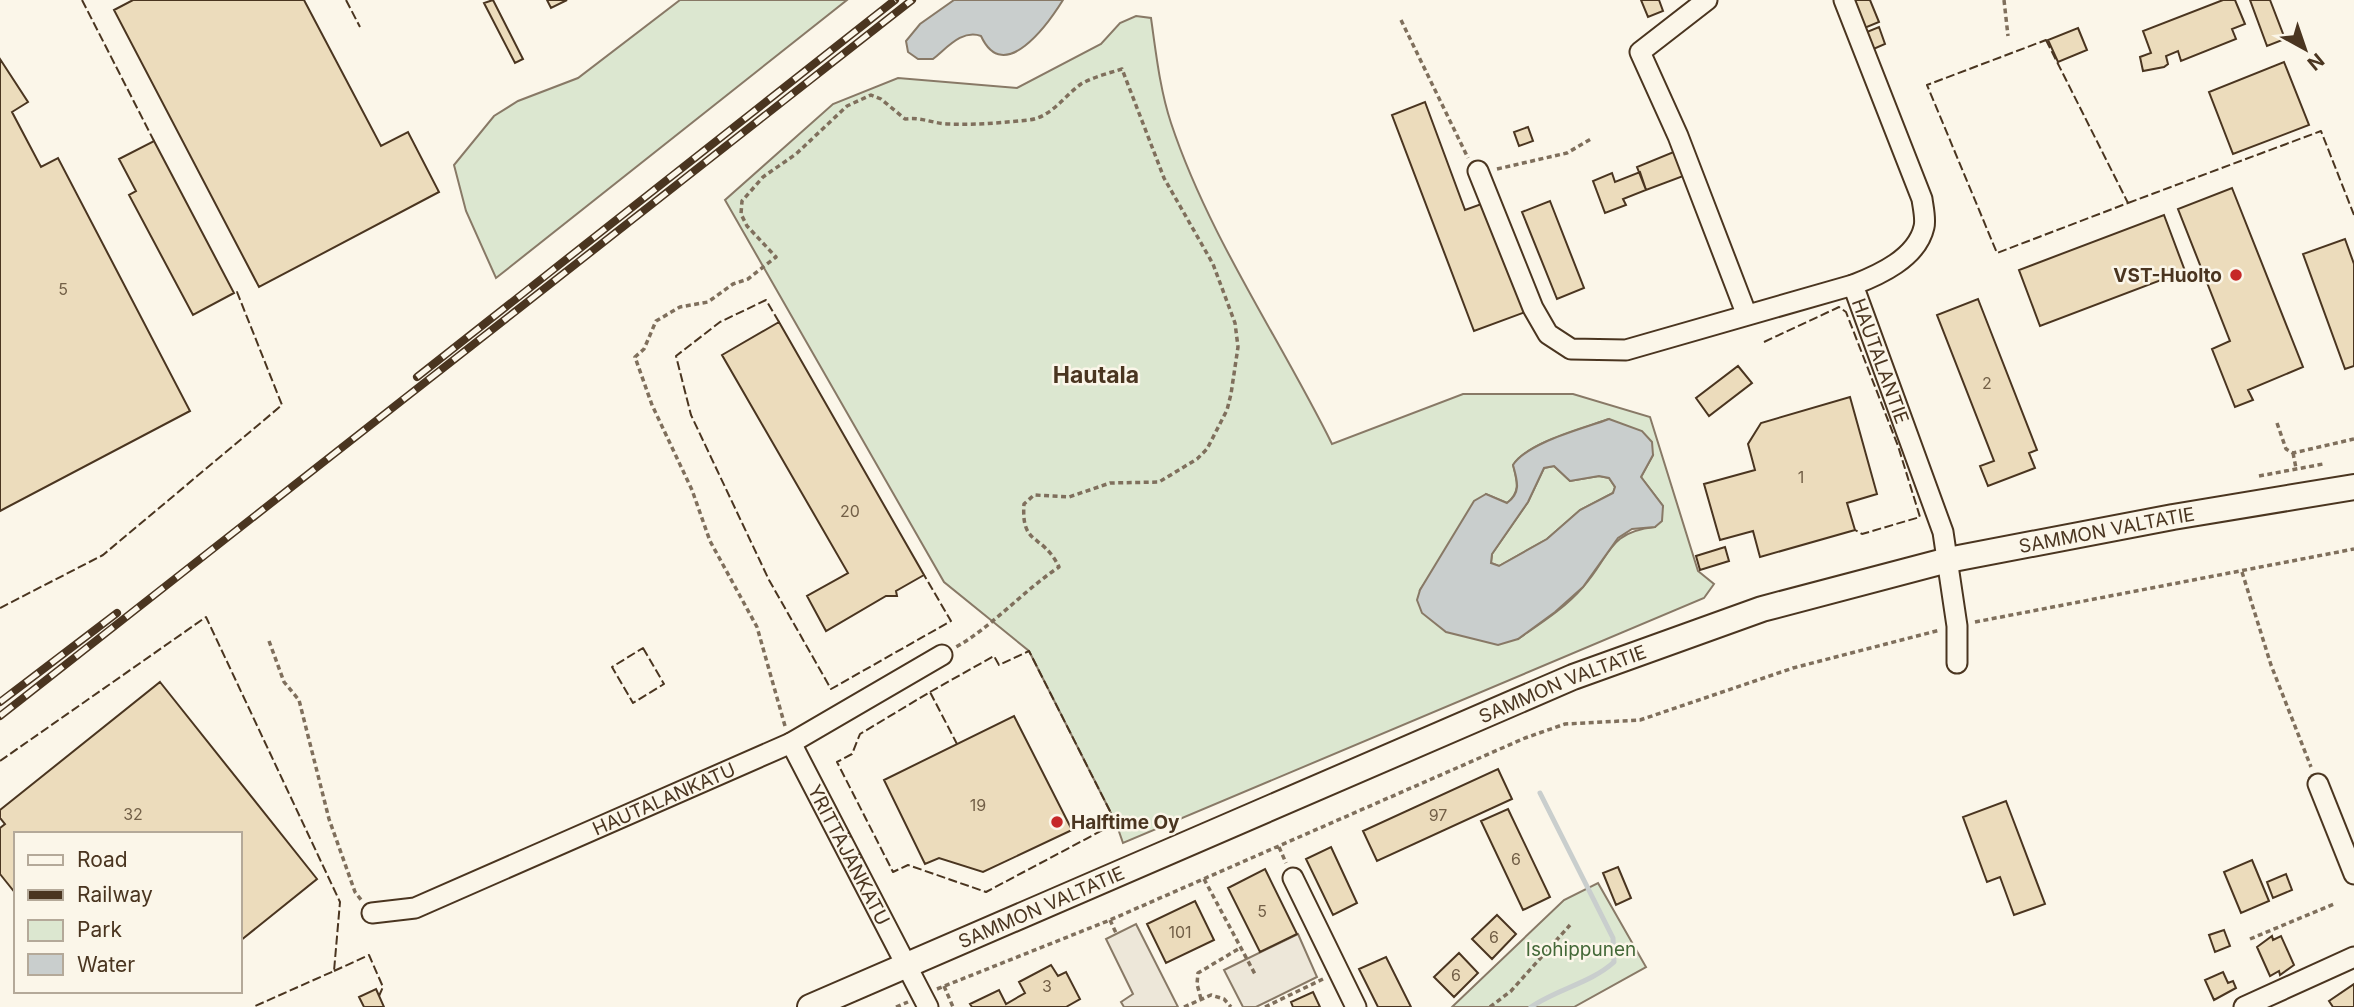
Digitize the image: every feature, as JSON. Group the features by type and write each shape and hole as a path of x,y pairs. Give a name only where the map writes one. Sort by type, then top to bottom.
{"main road":[{"name":"SAMMON VALTATIE","path":"810,1007 1573,677 1762,609 1948,560 2354,488"}],"street":[{"path":"1707,0 1640,52 1678,136 1746,313"},
{"name":"HAUTALANTIE","path":"1844,0 1922,198 1924,226 1910,250 1883,274 1853,285 1943,532 1957,626 1958,663"},
{"path":"1478,171 1533,308 1548,334 1571,349 1626,350 1746,313 1853,285"},
{"name":"HAUTALANKATU","path":"372,913 415,908 791,743 942,655"},
{"name":"YRITTÄJÄNKATU","path":"791,743 925,1001"},
{"path":"2318,784 2354,874"},
{"path":"1293,878 1356,1007"},
{"path":"2244,1007 2354,957"}],"path":[{"path":"2004,0 2008,36"},
{"path":"1401,20 1478,171 1567,153 1591,139"},
{"path":"791,743 757,627 710,541 692,491 652,405 635,357 644,349 656,321 680,307 708,302 733,284 748,279 776,257 747,226 741,214 742,201 763,177 796,155 847,106 871,95 881,99 905,119 916,117 947,124 986,125 1014,119 1029,120 1041,117 1060,104 1084,82 1122,69 1173,197 1218,275 1237,335 1231,394 1221,423 1207,449 1182,470 1159,482 1110,483 1069,497 1034,495 1024,504 1023,523 1027,534 1050,548 1059,567 1021,594 974,637 942,655"},
{"path":"2277,423 2287,449 2293,453 2296,468"},
{"path":"2293,453 2354,439"},
{"path":"2259,476 2323,464"},
{"path":"896,1007 925,1001 944,986 1110,920 1525,738 1565,724 1640,720 1793,668 1957,626 2354,548"},
{"path":"2242,572 2271,665 2318,784"},
{"path":"269,641 284,682 299,700 329,819 349,878 355,892 372,913"},
{"path":"1204,879 1256,976"},
{"path":"2250,939 2334,904"},
{"path":"1110,920 1116,933"},
{"path":"1490,1007 1511,991 1570,925"},
{"path":"1202,999 1197,984 1198,973 1240,948"},
{"path":"1265,1007 1339,972"},
{"path":"944,986 953,1007"},
{"path":"1184,1007 1211,995 1224,999 1231,1007"}],"green space":[{"path":"680,0 847,0 496,278 466,211 454,165 494,116 518,101 578,78"},
{"path":"1136,16 1151,18 1164,98 1187,165 1225,246 1332,444 1463,394 1573,394 1650,417 1698,571 1714,584 1704,598 1123,843 1116,823 1029,651 944,582 725,200 833,104 898,78 1017,88 1101,44 1120,23","holes":["1609,419 1653,455 1641,477 1663,506 1655,527 1627,534 1619,540 1576,595 1518,639 1420,590 1486,494 1507,503 1511,499 1517,486 1513,465 1531,449"]},
{"path":"1554,466 1570,481 1599,476 1609,478 1615,487 1613,493 1580,510 1547,539 1499,566 1491,563 1492,554 1528,502 1544,468"},
{"name":"Isohippunen","path":"1598,883 1646,967 1574,1007 1452,1007 1564,900"}],"shaded area":[{"path":"1136,924 1178,1007 1124,1007 1121,1002 1133,994 1106,939"},
{"path":"1298,934 1317,977 1256,1007 1243,1007 1224,970"}],"water":[{"path":"954,0 1063,0 1037,35 1013,53 1001,55 991,50 981,36 974,35 961,37 933,59 918,59 908,52 906,41 920,24"},
{"path":"1609,419 1642,431 1652,442 1653,455 1641,477 1663,506 1662,521 1655,527 1632,529 1618,538 1583,587 1518,639 1498,645 1446,632 1422,613 1417,600 1420,590 1474,501 1486,494 1507,503 1517,490 1513,465 1520,457 1543,443","holes":["1554,466 1570,481 1599,476 1609,478 1615,487 1613,493 1580,510 1547,539 1499,566 1491,563 1492,554 1528,502 1544,468"]}],"building":[{"path":"133,0 304,0 381,146 408,132 439,192 259,287 114,10"},
{"path":"493,0 523,59 515,63 484,3"},
{"path":"547,0 567,0 551,8"},
{"path":"1641,0 1659,0 1663,11 1648,17"},
{"path":"1852,0 1870,0 1879,22 1862,29"},
{"path":"2223,0 2235,0 2245,24 2232,29 2236,39 2181,61 2178,51 2166,56 2168,64 2164,67 2143,71 2140,57 2151,53 2143,31"},
{"path":"2250,0 2270,0 2285,39 2267,46"},
{"path":"1879,27 1885,44 1869,51 1862,34"},
{"path":"2078,28 2087,50 2058,62 2048,40"},
{"path":"0,59 28,102 12,112 41,167 58,158 190,411 0,511"},
{"path":"2284,62 2309,125 2233,154 2209,92"},
{"path":"1425,102 1465,210 1487,202 1528,311 1474,331 1392,115"},
{"path":"1528,127 1533,141 1519,146 1514,132"},
{"path":"154,141 234,293 193,315 129,195 136,191 119,159"},
{"path":"1676,151 1686,175 1646,190 1637,167"},
{"path":"1640,172 1646,190 1623,199 1626,205 1605,213 1593,181 1612,173 1615,182"},
{"name":"VST-Huolto","path":"2232,188 2303,367 2248,390 2253,400 2235,407 2212,349 2230,341 2178,209"},
{"path":"1550,201 1584,288 1557,299 1522,212"},
{"path":"2164,215 2185,271 2040,326 2019,270"},
{"path":"2345,239 2354,264 2354,366 2345,369 2303,254"},
{"path":"1978,299 2037,450 2029,453 2035,468 1988,486 1980,466 1994,461 1937,315"},
{"path":"779,322 924,575 896,591 897,596 886,596 826,631 807,596 848,573 722,355"},
{"path":"1738,366 1752,383 1709,416 1696,398"},
{"path":"1850,397 1877,494 1847,503 1855,530 1760,557 1753,531 1720,540 1704,484 1755,470 1748,444 1761,423"},
{"path":"1725,547 1729,561 1700,570 1696,556"},
{"path":"160,682 317,879 242,939 242,832 14,832 14,892 0,874 0,828 5,824 0,818 0,810"},
{"path":"1014,716 1072,830 983,872 939,858 925,864 884,780"},
{"path":"1498,769 1512,799 1377,861 1363,831"},
{"path":"2006,801 2045,904 2014,915 2000,877 1987,882 1963,817"},
{"path":"1508,809 1550,897 1523,910 1481,821"},
{"path":"1331,847 1357,903 1333,915 1306,859"},
{"path":"2252,860 2269,901 2241,913 2224,872"},
{"path":"1618,867 1631,898 1616,905 1603,873"},
{"path":"1265,869 1297,934 1260,952 1228,888"},
{"path":"2286,874 2292,890 2273,898 2267,882"},
{"path":"1195,901 1214,940 1166,963 1147,924"},
{"path":"1497,915 1516,934 1492,959 1472,939"},
{"path":"2224,930 2230,946 2215,952 2209,935"},
{"path":"2272,936 2273,940 2281,936 2294,965 2280,975 2279,971 2270,976 2257,947"},
{"path":"1459,953 1478,973 1454,997 1434,977"},
{"path":"1386,957 1411,1007 1378,1007 1359,969"},
{"path":"1051,965 1058,976 1066,972 1080,999 1066,1007 972,1007 970,1004 999,990 1006,1004 1025,993 1019,982"},
{"path":"2223,972 2228,983 2233,981 2236,988 2214,1000 2205,980"},
{"path":"2354,984 2354,1007 2333,1007 2329,1001"},
{"path":"376,989 384,1007 364,1007 359,997"},
{"path":"1313,992 1320,1007 1293,1007 1291,1002"}],"waterway":[{"path":"1531,1007 1595,975 1614,962 1613,938 1540,793"}],"railway":[{"path":"417,377 895,0"},
{"path":"0,716 912,0"},
{"path":"0,702 117,613"}],"fence":[{"path":"82,0 154,141"},
{"path":"346,0 360,27"},
{"path":"2046,40 2128,203 1997,253 1927,85 2046,40"},
{"path":"2128,203 2321,131 2354,215"},
{"path":"0,608 103,555 282,405 237,292 234,293"},
{"path":"779,322 766,300 720,322 676,356 691,415 769,580 831,689 951,621 924,575"},
{"path":"1764,342 1839,307 1846,312 1898,446 1920,517 1862,534 1855,530"},
{"path":"0,761 206,617 340,902 334,971 253,1007"},
{"path":"643,648 664,684 633,703 612,667 643,648"},
{"path":"930,692 994,656 999,665 1029,651 1116,823 986,892 908,865 893,872 837,762 852,754 860,734 930,692 957,744"},
{"path":"334,971 369,955 383,987 379,996"}],"place":[{"name":"VST-Huolto","path":"2236,275"},
{"name":"Halftime Oy","path":"1057,822"}],"district":[{"name":"Hautala","path":"1096,375"}]}
